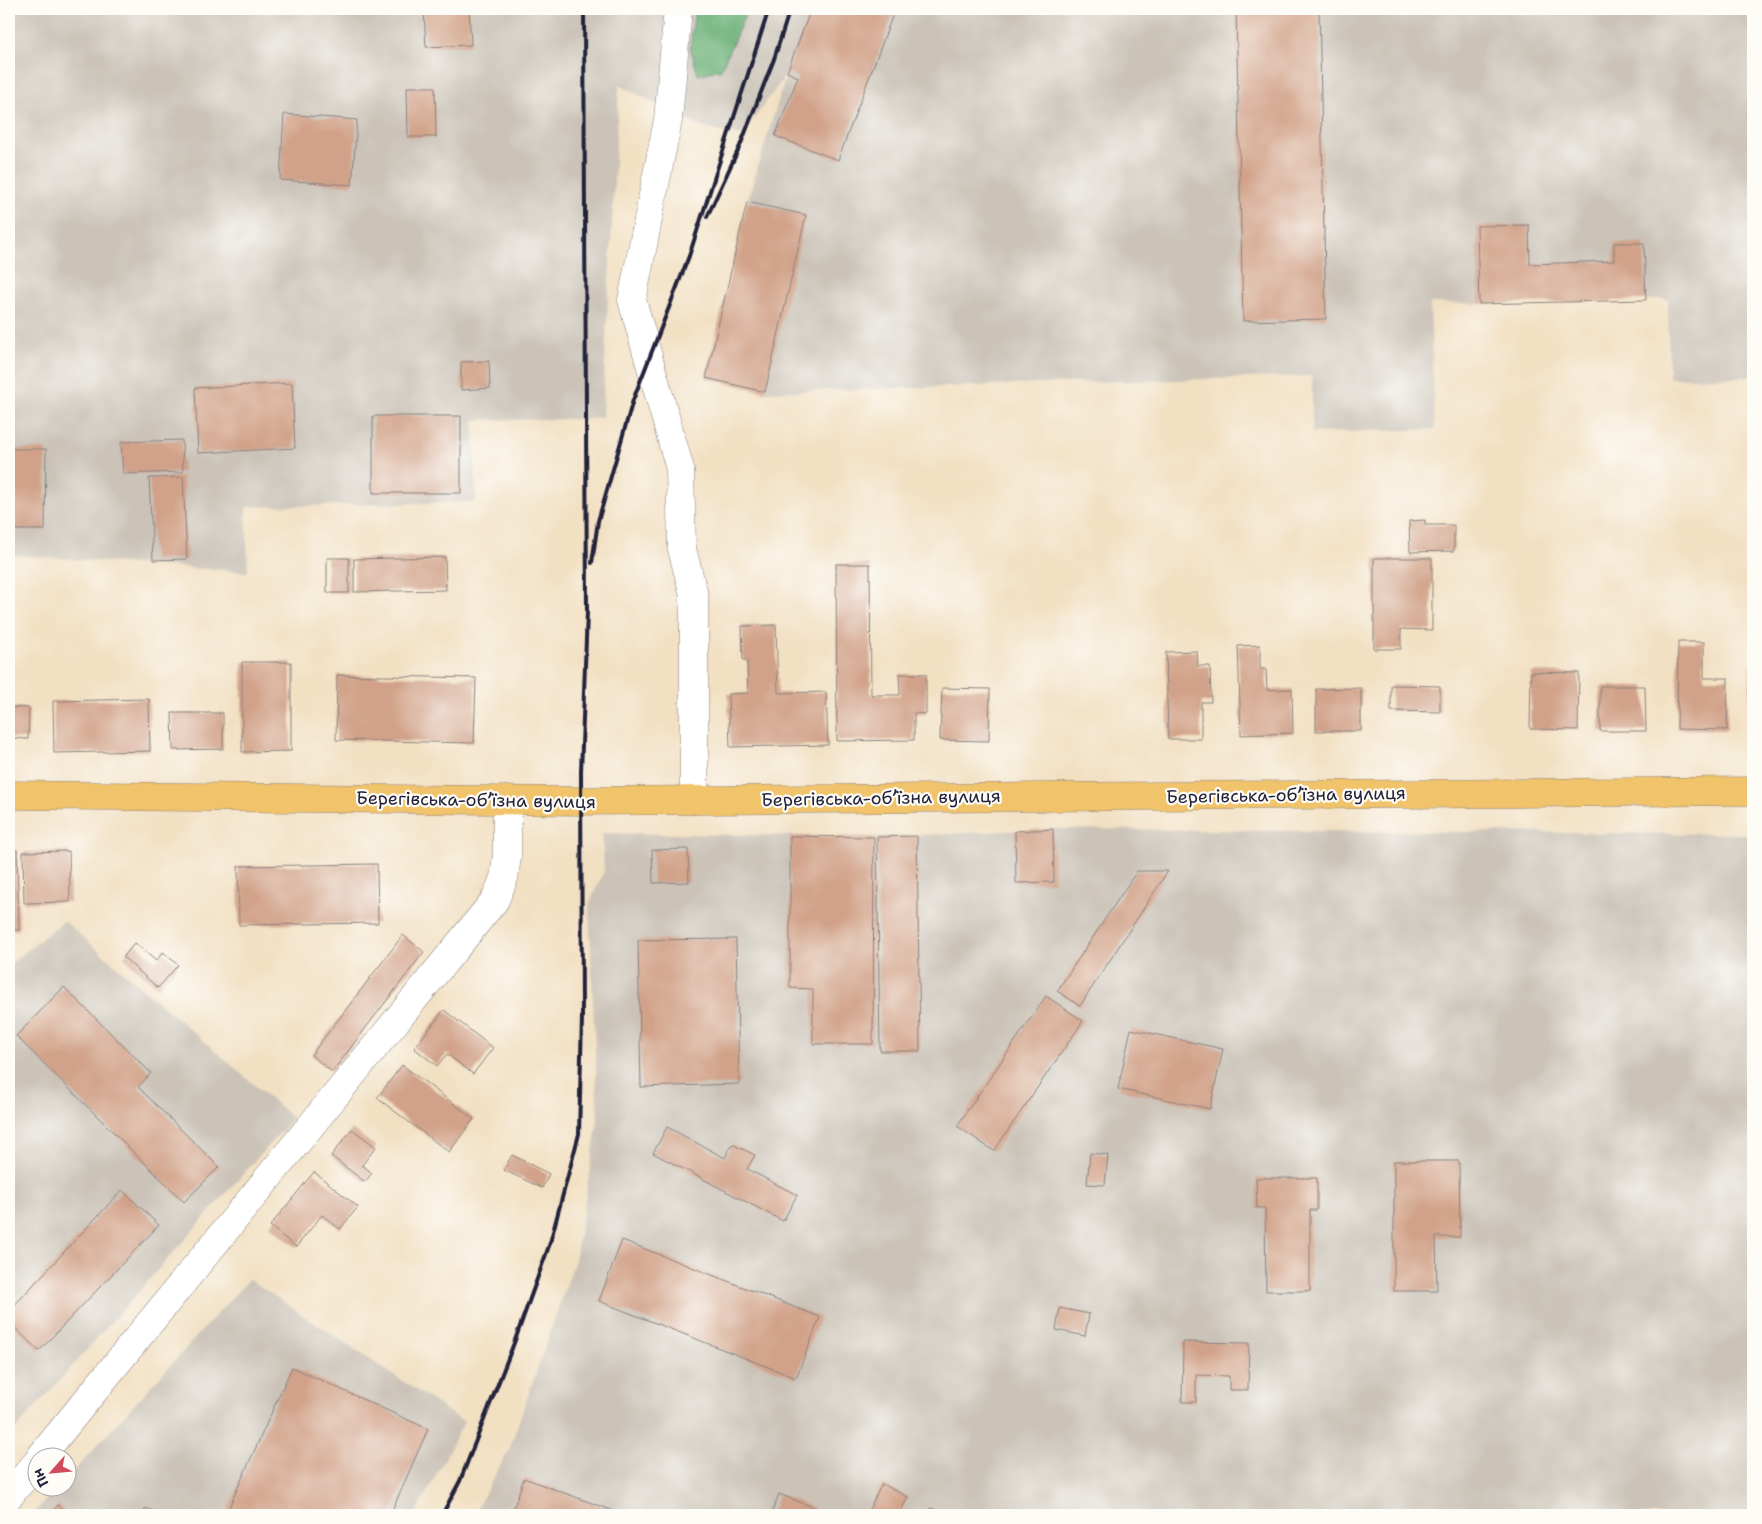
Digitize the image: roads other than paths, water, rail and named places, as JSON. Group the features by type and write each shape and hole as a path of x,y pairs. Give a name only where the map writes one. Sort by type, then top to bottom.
{"highway":[{"name":"Берегівська-обʼїзна вулиця","path":"9,796 694,800 1753,791"}],"lane":[{"path":"678,9 668,120 632,300 680,469 682,549 694,595 694,800"},
{"path":"49,1446 495,900 504,878 507,856 507,800"},
{"path":"9,1496 28,1473"}],"railway":[{"path":"442,1515 460,1481 514,1343 550,1243 579,1134 582,1017 581,772 587,612 584,9"},
{"path":"592,563 598,521 633,400 689,256 769,9"},
{"path":"707,217 740,146 774,59 790,9"}]}
